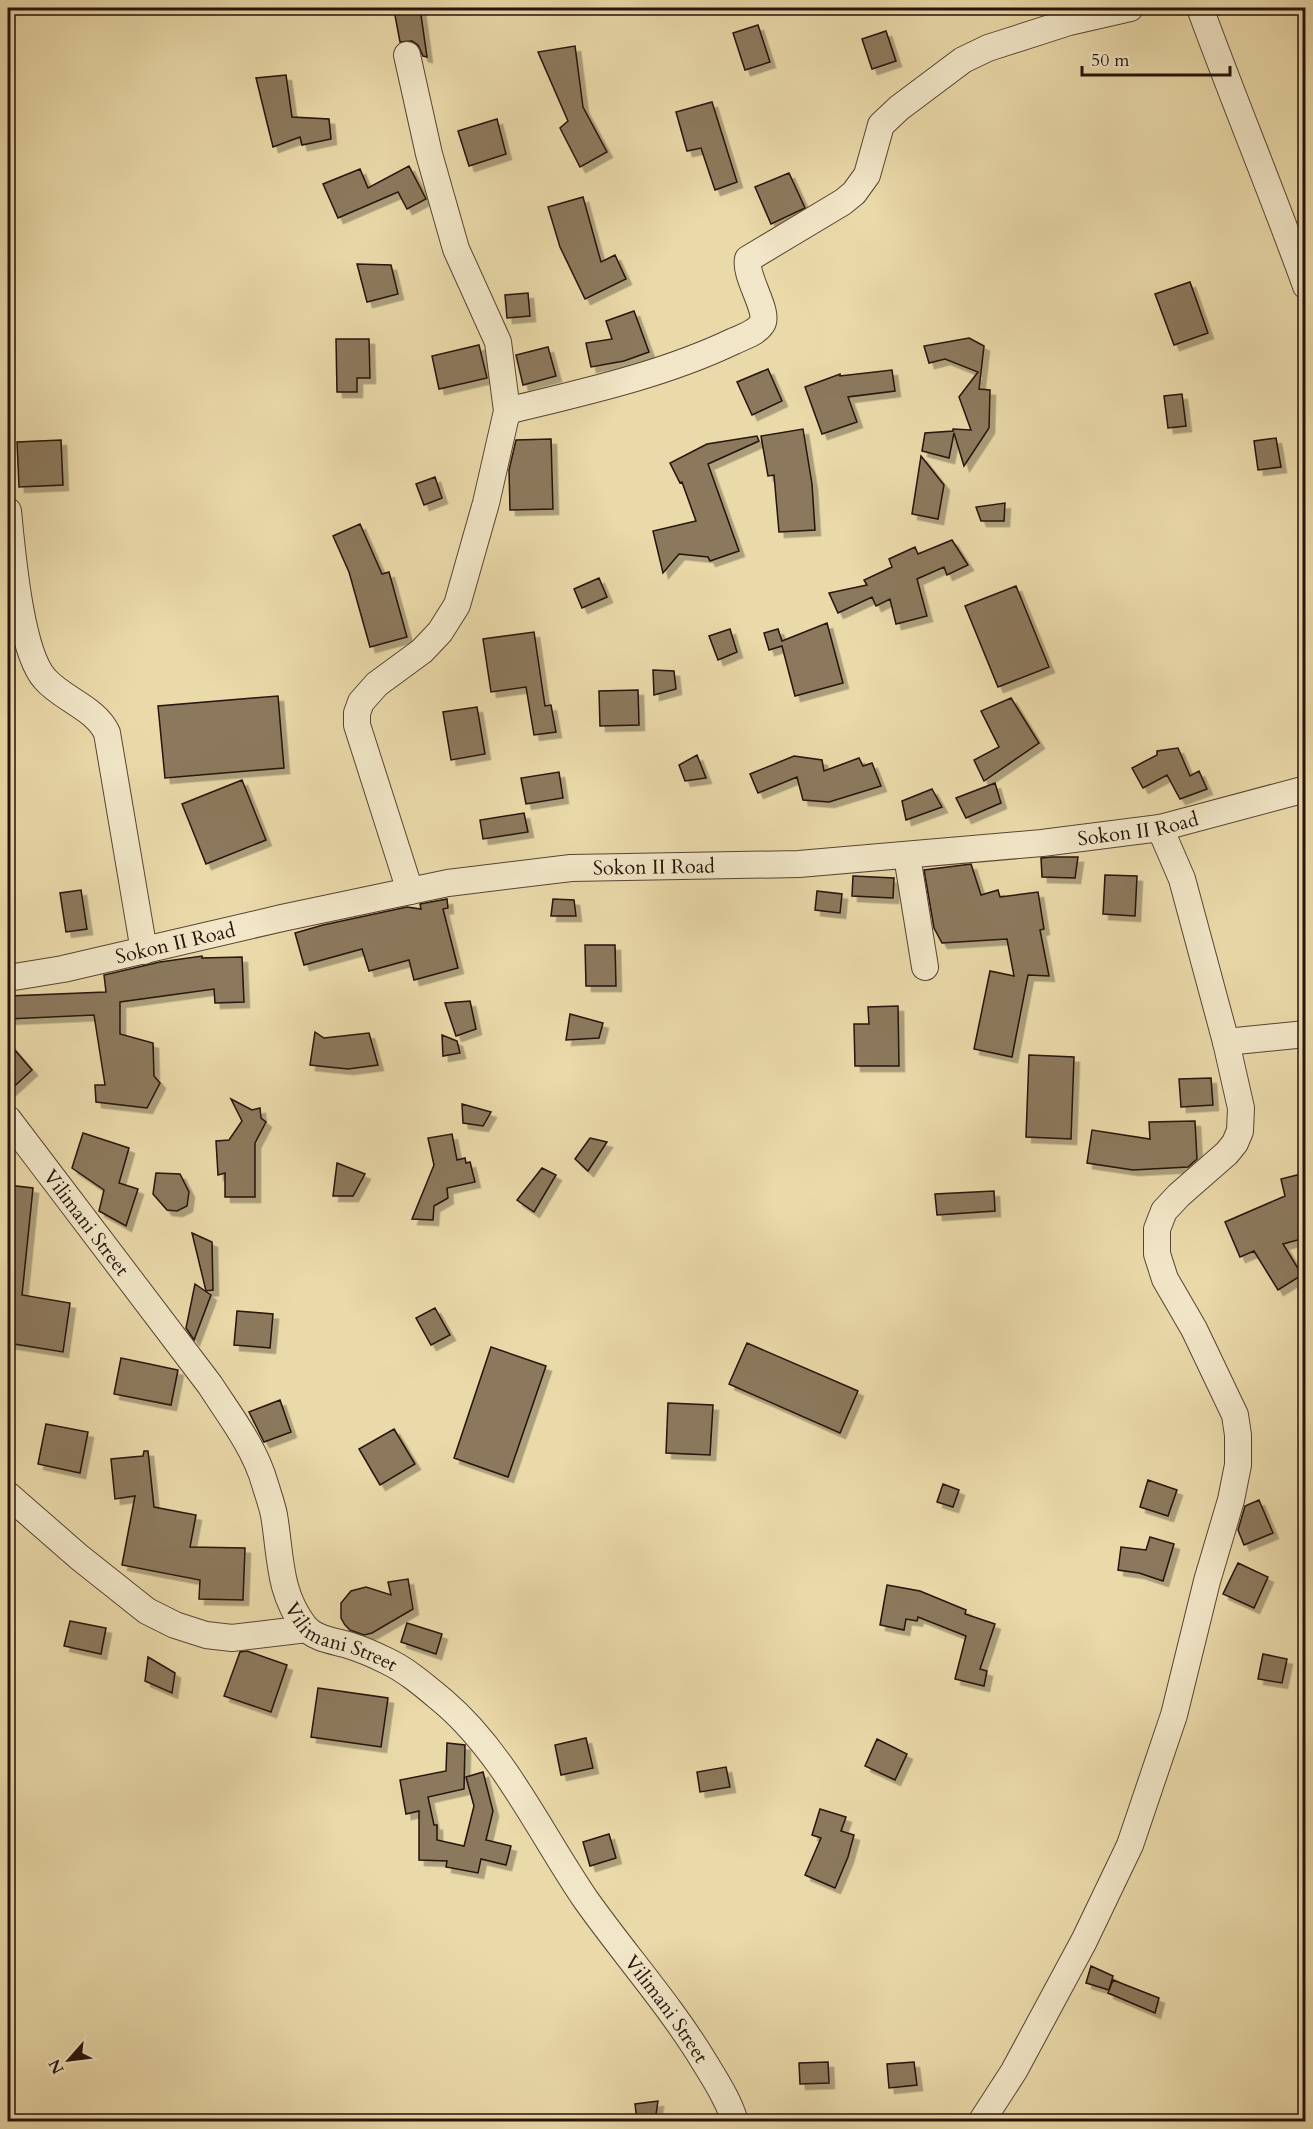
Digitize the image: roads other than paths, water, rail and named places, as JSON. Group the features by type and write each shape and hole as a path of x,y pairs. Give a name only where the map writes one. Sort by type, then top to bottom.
{"street":[{"path":"507,411 619,383 718,349 753,332 761,326 764,317 747,269 748,259 843,202 854,193 867,176 881,125 899,108 963,60 988,48 1069,22 1130,8"},
{"path":"1200,8 1245,129 1269,185 1305,286"},
{"path":"407,55 429,154 456,249 498,342 507,411 486,503 457,605 440,632 422,651 377,684 361,702 357,713 357,725 410,891"},
{"path":"8,511 24,626 36,664 43,677 53,688 95,717 104,726 144,951"},
{"name":"Sokon II Road","path":"8,978 63,969 410,891 496,876 571,868 799,864 1042,843 1160,828 1305,789"},
{"path":"981,2121 1014,2071 1084,1941 1130,1845 1174,1715 1207,1581 1231,1500 1238,1465 1235,1415 1194,1329 1165,1279 1157,1254 1157,1229 1164,1210 1227,1154 1240,1131 1240,1108 1226,1042 1182,879 1160,828"},
{"path":"907,856 925,967"},
{"path":"1226,1042 1305,1034"},
{"name":"Vilimani Street","path":"8,1119 210,1385 251,1450 265,1480 274,1515 281,1575 293,1607 307,1629 325,1639 349,1645 388,1661 419,1681 450,1707 484,1745 535,1816 581,1893 676,2017 716,2081 735,2121"},
{"path":"8,1494 79,1557 147,1611 175,1625 206,1635 232,1638 307,1629"}]}
